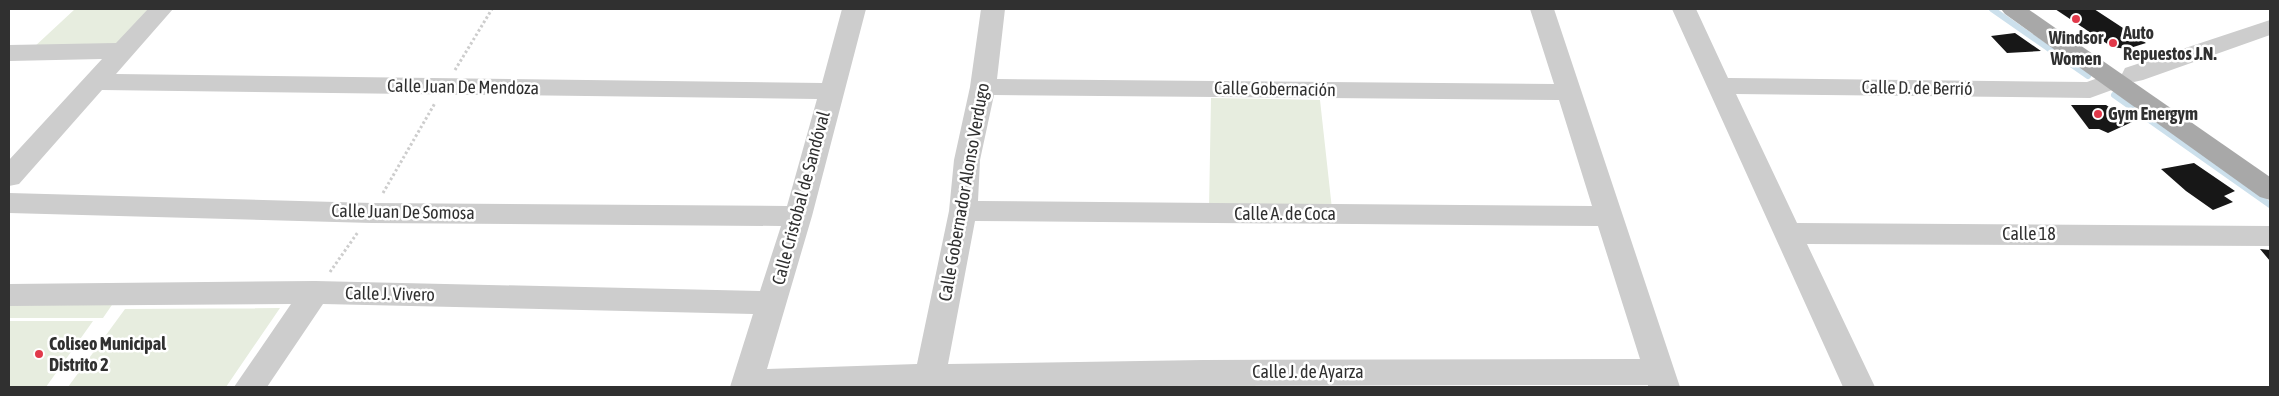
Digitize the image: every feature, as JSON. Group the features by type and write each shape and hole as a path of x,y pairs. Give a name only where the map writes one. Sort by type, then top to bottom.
{"main road":[{"path":"2013,9 2270,168"},
{"path":"2039,9 2270,190"}],"street":[{"path":"12,169 96,82 161,9"},
{"name":"Calle Cristobal de Sandóval","path":"747,384 798,216 854,9"},
{"name":"Calle Gobernador Alonso Verdugo","path":"930,375 962,211 967,160 983,87 993,9"},
{"path":"1542,9 1661,380"},
{"path":"1684,9 1859,387"},
{"name":"Calle D. de Berrió","path":"1718,86 2090,90 2270,27"},
{"path":"9,53 124,50"},
{"name":"Calle Juan De Mendoza","path":"96,82 831,91"},
{"name":"Calle Gobernación","path":"983,87 1568,92"},
{"name":"Calle Juan De Somosa","path":"9,203 372,213 798,216"},
{"name":"Calle A. de Coca","path":"962,211 1608,216"},
{"name":"Calle 18","path":"1787,233 2270,236"},
{"path":"250,387 315,292"},
{"name":"Calle J. Vivero","path":"9,295 315,292 772,303"},
{"name":"Calle J. de Ayarza","path":"747,384 930,375 1278,380 1661,380"}],"path":[{"path":"315,292 372,213 444,86 492,9"}],"shaded area":[{"path":"75,9 151,9 116,45 33,48"},
{"path":"1211,98 1320,100 1332,209 1209,209"},
{"path":"116,299 103,318 9,318 9,301"},
{"path":"280,308 226,387 68,387 125,309"},
{"name":"Coliseo Municipal Distrito 2","path":"9,321 93,321 46,387 9,387"},
{"path":"1253,383 1257,387 1010,387 1010,384"}],"building":[{"path":"2055,9 2094,9 2146,43 2127,49 2112,47"},
{"path":"2015,33 2041,51 2007,53 1991,36"},
{"name":"Gym Energym","path":"2071,105 2106,105 2132,122 2108,133 2099,129 2089,129"},
{"path":"2194,163 2235,191 2224,196 2233,202 2213,210 2186,191 2161,169"},
{"path":"2260,249 2270,250 2270,261"}],"waterway":[{"path":"1992,9 2088,76"},
{"path":"2114,95 2270,205"}],"place":[{"name":"Windsor Women","path":"2076,19"},
{"name":"Auto Repuestos J.N.","path":"2113,43"},
{"name":"Gym Energym","path":"2098,114"},
{"name":"Coliseo Municipal Distrito 2","path":"39,354"}]}
